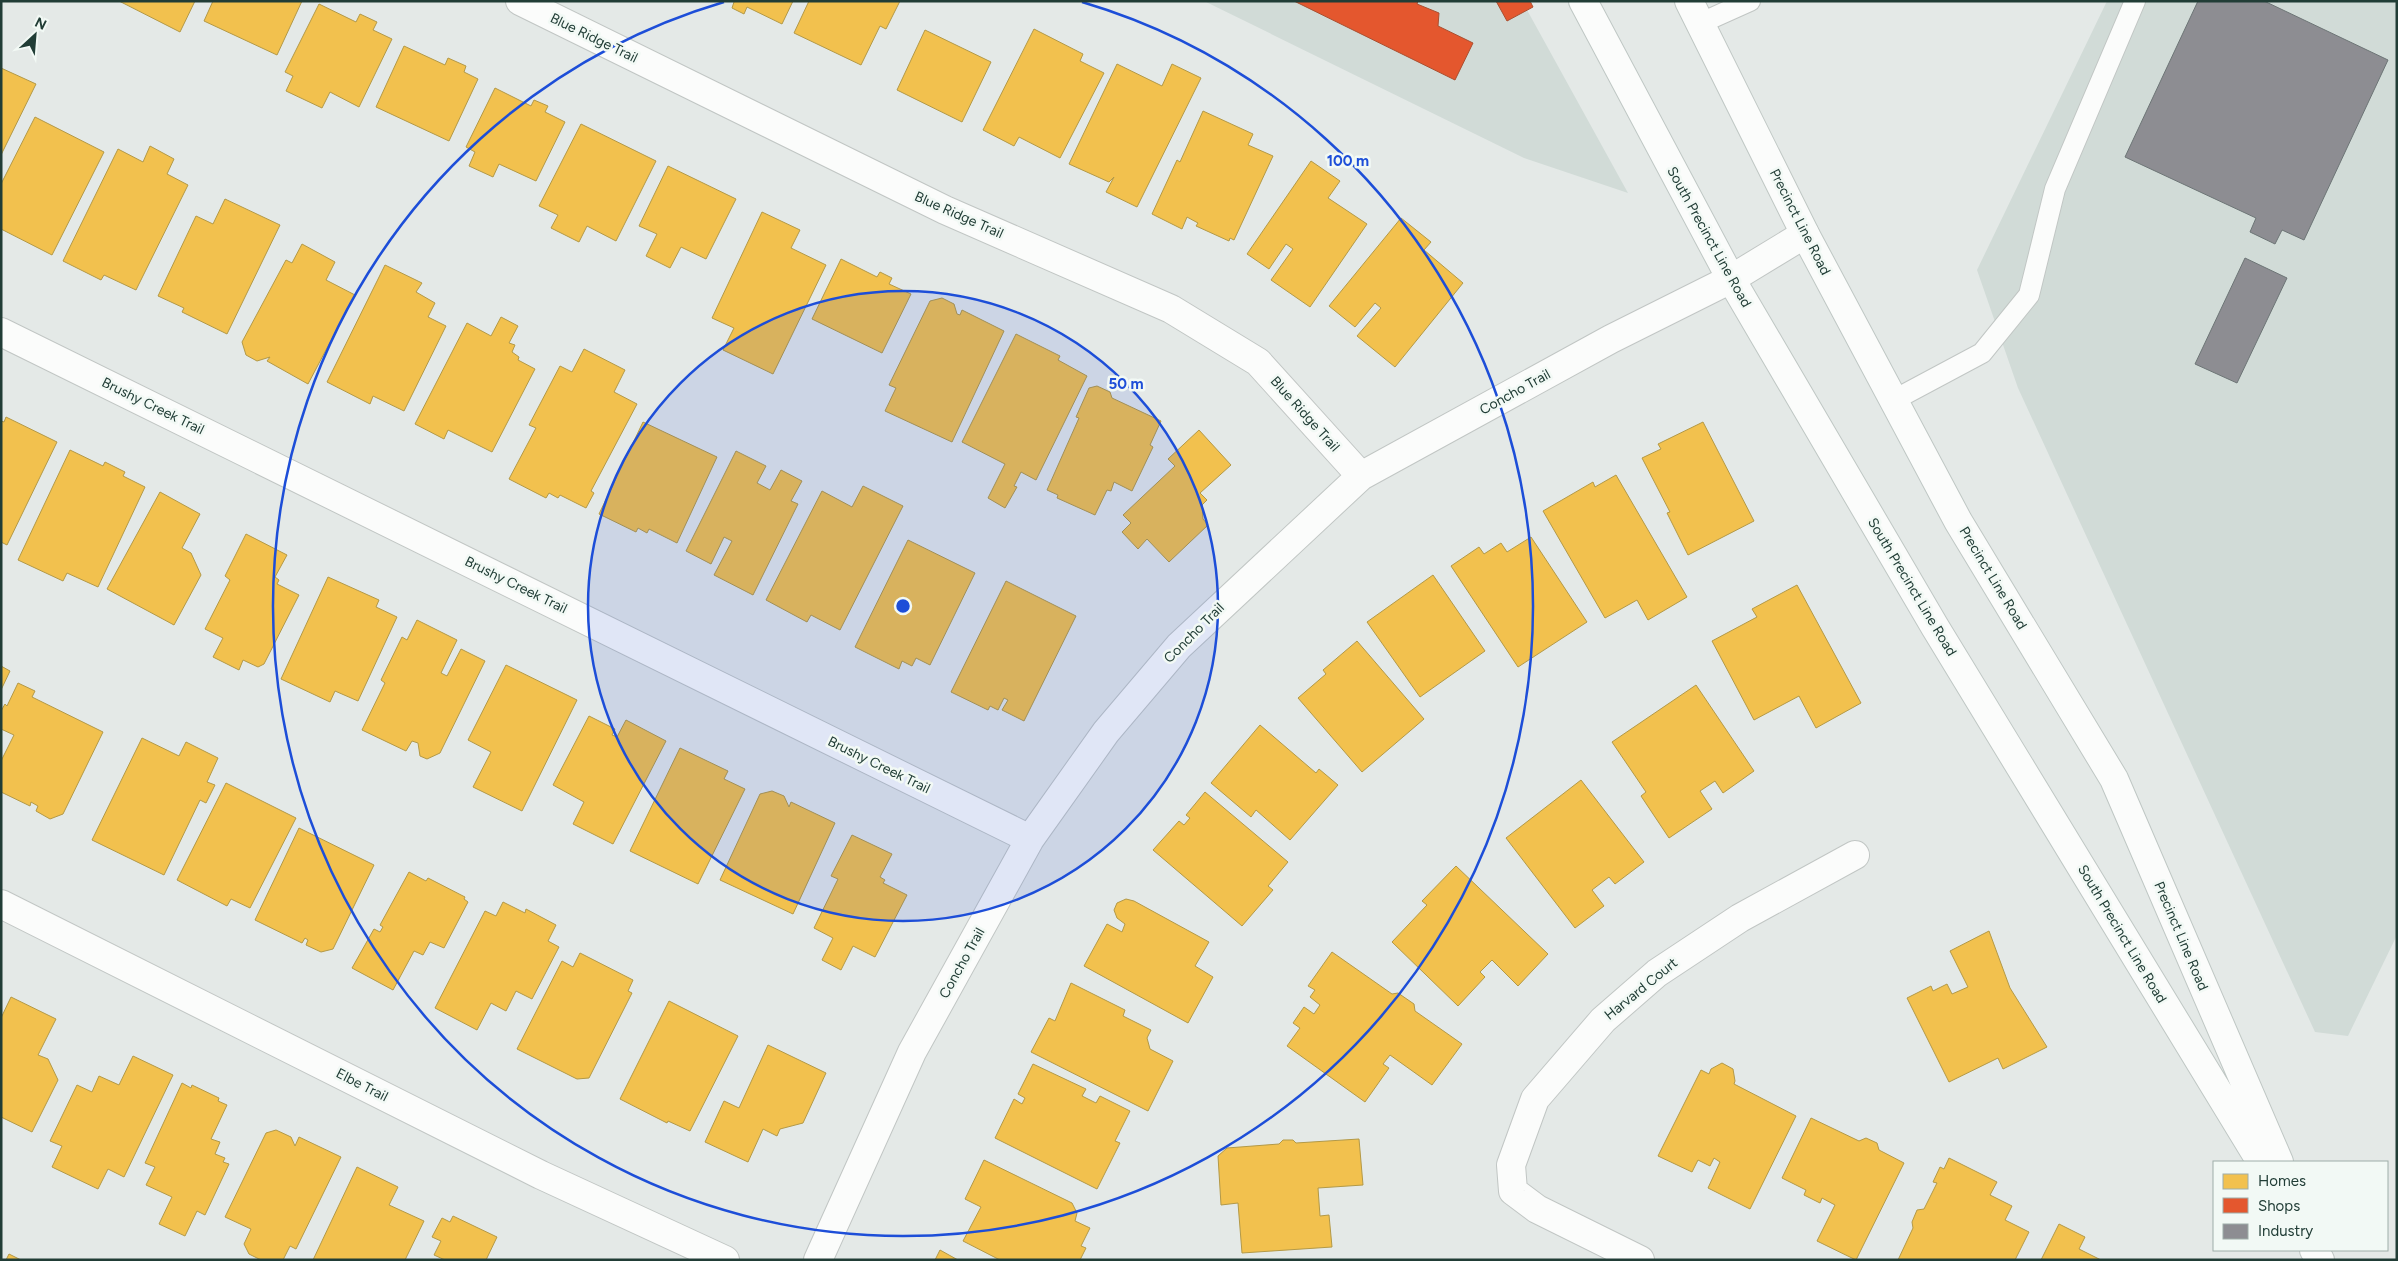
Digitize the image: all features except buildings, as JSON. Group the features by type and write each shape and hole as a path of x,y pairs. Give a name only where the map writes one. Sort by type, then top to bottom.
{"street":[{"name":"Blue Ridge Trail","path":"520,1 945,210 1172,308 1258,362 1361,476"},
{"name":"South Precinct Line Road","path":"1582,1 1730,279 1935,628 2260,1161"},
{"name":"Precinct Line Road","path":"1695,12 1805,234 1958,521 2114,779 2279,1161"},
{"name":"Concho Trail","path":"818,1260 912,1052 1030,839 1106,732 1179,646 1361,476 1611,339 1730,279 1805,234"},
{"name":"Brushy Creek Trail","path":"1,332 1030,839"},
{"name":"Harvard Court","path":"1640,1260 1537,1209 1513,1191 1511,1164 1535,1099 1603,1020 1657,973 1740,918 1855,855"},
{"name":"Elbe Trail","path":"1,904 542,1175 725,1260"}],"lane":[{"path":"1695,12 1750,1"},
{"path":"1894,400 1982,353 2029,295 2055,189 2135,1"}],"shaded area":[{"path":"1204,1 1522,1 1628,193 1524,158"},
{"path":"2107,1 2397,1 2397,935 2348,1036 2315,1032 2018,388 1977,270"}]}
